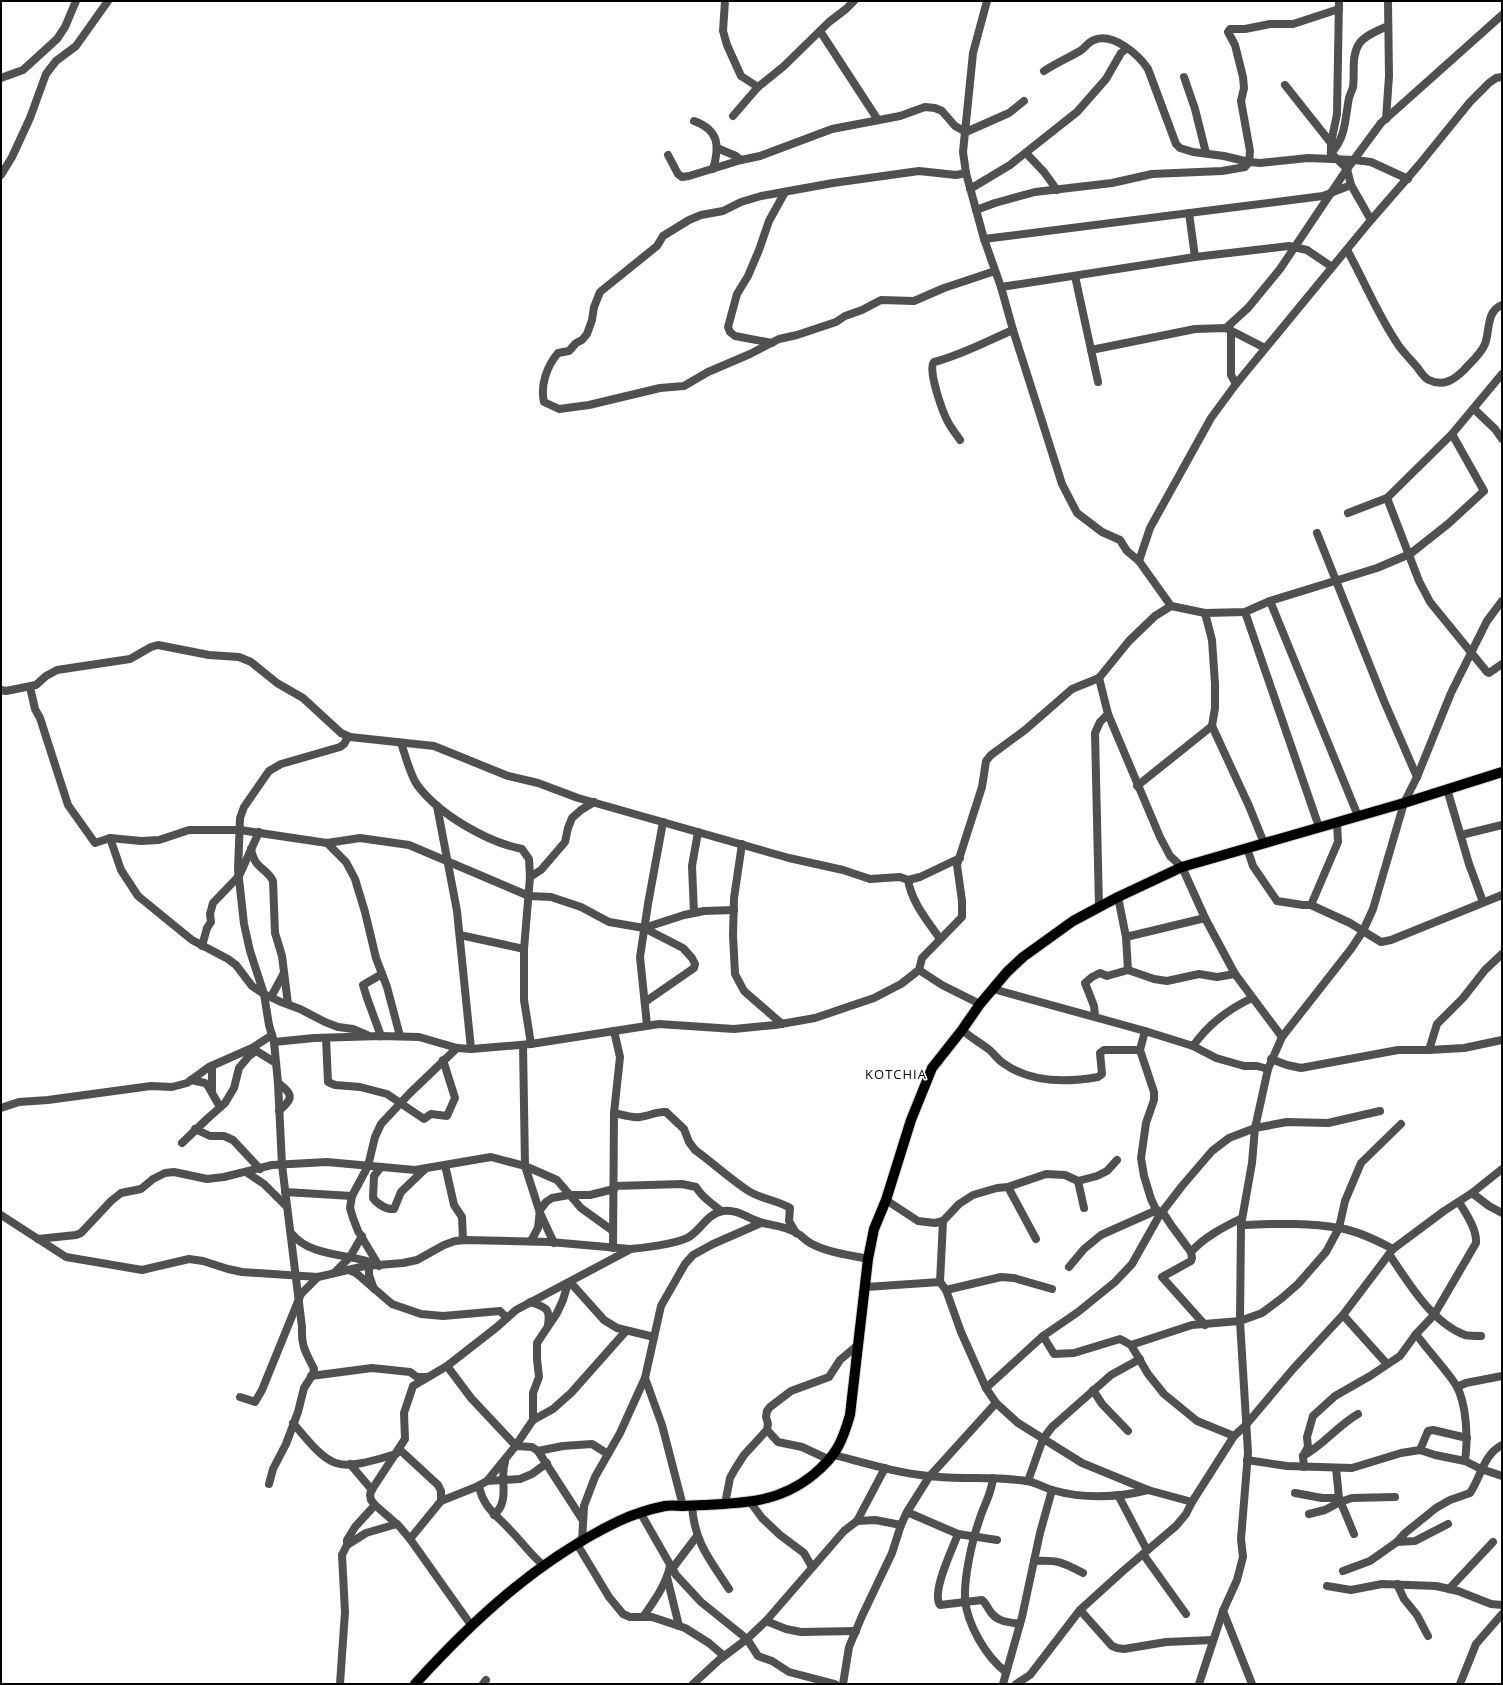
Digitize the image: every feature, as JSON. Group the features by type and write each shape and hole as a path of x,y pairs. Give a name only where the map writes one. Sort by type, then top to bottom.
{"main road":[{"path":"415,1684 471,1625 501,1598 543,1566 579,1543 620,1520 640,1512 666,1506 751,1503 775,1497 791,1491 806,1481 832,1457 843,1439 850,1415 862,1309 866,1287 868,1259 874,1229 886,1200 911,1120 932,1068 980,1004 1007,972 1023,957 1073,921 1118,897 1182,867 1404,803 1502,772"}],"street":[{"path":"1,78 23,70 56,39 65,27 76,1"},
{"path":"1,175 12,157 30,118 46,74 56,61 76,46 108,1"},
{"path":"725,1 723,31 728,45 741,76 758,87"},
{"path":"733,116 758,87 784,66 829,22 854,1"},
{"path":"987,1 973,53 963,152 966,173 984,240 1001,287 1013,330 1060,478 1078,513 1102,532 1120,540 1127,551 1139,561 1170,606 1205,613 1245,612 1270,601 1395,562 1410,554 1448,524 1484,491 1452,434"},
{"path":"1386,119 1389,76 1388,1"},
{"path":"976,210 1012,198 1057,190 1112,183 1152,174 1230,170 1245,167 1249,162 1250,151 1241,101 1244,88 1243,77 1235,45 1228,32 1230,29 1245,29 1270,24 1293,24 1339,5 1337,114 1331,143 1334,156 1347,169 1351,185 1371,220"},
{"path":"1236,384 1231,376 1228,329 1248,308 1280,269 1347,169 1386,119 1502,14"},
{"path":"1334,156 1343,134 1349,98 1353,86 1354,64 1358,45 1388,26"},
{"path":"820,31 878,120"},
{"path":"1044,71 1082,50 1094,40 1099,39 1116,41 1142,60 1148,69 1176,144 1180,148 1193,152 1260,163 1334,156 1371,162 1408,179"},
{"path":"970,189 1010,165 1076,112 1106,79 1121,53 1126,49"},
{"path":"1184,76 1195,109 1206,153"},
{"path":"1139,561 1150,528 1211,418 1236,384 1371,220 1408,179 1470,102 1489,83 1496,78 1502,77"},
{"path":"1286,85 1331,143"},
{"path":"966,132 1009,113 1024,101"},
{"path":"668,155 678,174 682,177 760,156 832,128 900,116 925,107 935,108 947,116 955,126 966,132"},
{"path":"694,121 702,124 712,131 717,148 713,169"},
{"path":"717,148 736,156 741,160"},
{"path":"1026,152 1044,172 1057,190"},
{"path":"966,173 956,175 919,171 833,183 761,196 723,211 701,215 689,220 663,236 656,246 639,262 600,292 587,334 569,350 558,353 556,356 543,384 542,392 544,402 559,409 589,405 660,388 684,386 708,372 750,354 779,339 797,335 836,322 881,300 914,301 944,288 995,271"},
{"path":"984,240 1323,196 1351,185"},
{"path":"772,343 735,336 730,332 728,327 737,294 748,276 769,221 784,192"},
{"path":"1189,213 1195,257"},
{"path":"1001,287 1195,257 1295,247 1307,250 1332,267"},
{"path":"1347,250 1375,306 1399,346 1428,380 1439,383 1449,382 1457,377 1478,355 1485,344 1491,315 1496,307 1502,305"},
{"path":"1075,276 1098,382"},
{"path":"1091,350 1195,329 1228,329 1265,348"},
{"path":"960,440 947,420 933,376 932,364 934,362 963,353 1013,330"},
{"path":"1348,513 1387,498 1452,434 1502,374"},
{"path":"1474,409 1495,429 1502,439"},
{"path":"1387,498 1410,554 1419,581 1430,602 1489,673 1502,664"},
{"path":"1317,533 1417,777"},
{"path":"1270,601 1358,816"},
{"path":"1199,1684 1223,1611 1237,1580 1243,1557 1241,1539 1247,1460 1240,1322 1241,1221 1252,1163 1255,1128 1270,1059 1282,1037 1351,949 1363,931 1373,909 1404,803 1417,777 1452,692 1487,621 1502,601"},
{"path":"1,1108 19,1102 48,1100 144,1087 172,1087 187,1083 212,1066 254,1050 273,1038 371,1036 419,1037 457,1048 471,1049 531,1044 659,1024 734,1029 782,1024 815,1018 874,998 901,984 919,970 922,958 962,917 960,883 957,865 982,787 986,761 991,755 1025,730 1072,689 1099,678 1129,641 1155,616 1170,606"},
{"path":"1245,612 1319,827"},
{"path":"1205,613 1212,640 1215,684 1215,708 1212,726 1249,806 1264,843"},
{"path":"1,690 36,685 46,676 57,670 130,659 151,646 158,645 209,655 239,657 251,662 277,683 303,698 341,733 348,737 434,746 508,776 538,783 594,802 788,858 843,870 870,879 900,877 908,880 920,877 960,858"},
{"path":"1099,678 1108,714 1137,786 1170,856 1182,867 1205,918 1235,974 1282,1037"},
{"path":"30,687 35,709 40,718 68,805 95,843 110,838 141,841 160,840 189,830 240,830 327,843 360,838 410,845 529,896 551,897 581,906 609,922 644,928 683,948 689,953 695,964 694,968 645,1002"},
{"path":"1099,907 1095,733 1100,722 1108,714"},
{"path":"1137,786 1212,726"},
{"path":"270,1484 273,1469 286,1444 298,1412 304,1388 314,1369 302,1347 301,1339 302,1327 292,1234 286,1206 282,1165 278,1083 268,996 250,951 244,924 239,876 240,818 244,807 269,771 281,764 340,747 344,744 348,737"},
{"path":"401,743 417,785 437,806 482,836 505,846 522,849 529,859 529,896 524,949 524,1000 531,1044"},
{"path":"1447,790 1469,864 1483,902"},
{"path":"530,877 541,870 565,842 572,818 594,802"},
{"path":"437,806 457,911 471,1049"},
{"path":"647,1025 640,957 663,822"},
{"path":"1312,905 1338,842 1337,822"},
{"path":"1461,835 1502,825"},
{"path":"202,946 207,928 211,922 210,914 213,903 239,876 259,832"},
{"path":"694,913 692,866 698,832"},
{"path":"110,838 121,870 138,896 192,940 228,959 236,965 252,986 268,996 300,1009 324,1022 338,1027 354,1029 371,1036"},
{"path":"327,843 346,862 355,879 376,958 400,1036"},
{"path":"742,844 734,910 733,934 735,974 744,991 782,1024"},
{"path":"1247,848 1253,866 1277,901 1312,905 1381,942 1390,940 1502,895"},
{"path":"251,850 253,860 271,876 273,881 274,933 282,956 288,1004"},
{"path":"908,880 910,891 918,908 940,939"},
{"path":"1118,897 1126,937 1128,970"},
{"path":"644,928 694,913 704,911 734,910"},
{"path":"1126,937 1205,918"},
{"path":"460,935 524,949"},
{"path":"1429,1050 1437,1024 1463,998 1484,970 1502,954"},
{"path":"919,970 942,985 980,1004"},
{"path":"1095,1016 1085,981 1100,973 1107,976 1128,970 1154,979 1167,981 1199,974 1217,977 1235,974"},
{"path":"268,996 284,972"},
{"path":"381,1036 363,985 382,974"},
{"path":"993,989 1095,1016 1194,1046 1216,1058 1244,1066 1268,1068"},
{"path":"1194,1046 1208,1027 1217,1019 1234,1007 1252,998"},
{"path":"962,1030 988,1049 1004,1064 1025,1074 1051,1081 1098,1077 1102,1074 1100,1053 1104,1050 1140,1050"},
{"path":"613,1248 614,1113 620,1057 614,1031"},
{"path":"1145,1031 1140,1050 1154,1092 1154,1100 1146,1123 1141,1158 1144,1176 1151,1199 1159,1212 1171,1225 1191,1252 1192,1258 1190,1261 1162,1276 1162,1278 1205,1325"},
{"path":"326,1038 328,1082 335,1085 360,1087 388,1094 424,1120 431,1114 447,1116 455,1098 443,1060"},
{"path":"1270,1059 1301,1068 1398,1050 1464,1048 1502,1040"},
{"path":"523,1045 525,1166 540,1214 554,1242"},
{"path":"379,1266 353,1218 350,1208 352,1196 368,1166 375,1137 381,1124 443,1060 457,1048"},
{"path":"254,1050 276,1063"},
{"path":"182,1143 225,1103 236,1082 236,1075 239,1068 254,1050"},
{"path":"212,1066 212,1090"},
{"path":"191,1080 205,1083 212,1090 220,1107"},
{"path":"278,1083 288,1090 290,1096 290,1100 279,1111"},
{"path":"986,1388 1043,1336 1078,1312 1115,1282 1132,1264 1159,1212 1212,1152 1229,1138 1255,1128 1287,1122 1328,1123 1380,1111"},
{"path":"614,1113 631,1117 642,1117 660,1112 666,1112 684,1129 689,1142 695,1150 747,1190 758,1196 784,1204 790,1208 789,1221 796,1233"},
{"path":"1131,1345 1192,1326 1240,1322 1262,1313 1282,1298 1298,1284 1326,1252 1340,1228 1345,1201 1361,1163 1401,1124"},
{"path":"195,1130 210,1136 224,1136 233,1140 260,1168"},
{"path":"38,1239 76,1235 81,1233 111,1200 121,1193 141,1189 153,1179 165,1173 174,1172 207,1179 224,1177 260,1168 327,1162 415,1170 491,1157 525,1166 557,1180 582,1208 613,1231"},
{"path":"886,1200 918,1221 935,1223 943,1220 959,1204 973,1195 997,1188 1008,1187 1046,1174 1065,1174 1078,1181 1097,1176 1107,1171 1117,1160"},
{"path":"445,1165 454,1205 462,1217 463,1240"},
{"path":"381,1167 374,1176 373,1198 384,1207 392,1210 398,1202 401,1192 425,1169"},
{"path":"1016,1684 1030,1675 1080,1610 1176,1526 1186,1514 1234,1436 1245,1426 1293,1369 1343,1315 1391,1251 1472,1193 1502,1169"},
{"path":"246,1172 264,1184 286,1206"},
{"path":"1078,1181 1084,1208"},
{"path":"531,1241 538,1228 540,1214 546,1202 552,1198 569,1195 590,1195 614,1188 682,1184 696,1187 702,1197 713,1203 721,1211"},
{"path":"1008,1187 1036,1239"},
{"path":"285,1192 352,1196"},
{"path":"1472,1193 1489,1206 1502,1213"},
{"path":"1304,1467 1303,1456 1308,1446 1307,1437 1313,1416 1335,1396 1370,1376 1400,1356 1416,1334 1434,1315 1476,1243 1474,1229 1459,1202"},
{"path":"1,1215 66,1258 121,1265 132,1269 142,1270 189,1259 203,1261 228,1270 318,1277 369,1266 403,1264 417,1260 444,1245 463,1240 554,1242 613,1248 643,1248 687,1238 712,1215 721,1211 732,1211 747,1215 761,1223 782,1226 796,1233 810,1244 823,1249 868,1259"},
{"path":"1069,1267 1084,1249 1101,1235 1159,1212"},
{"path":"943,1220 940,1282 946,1290 961,1332 986,1388 996,1403 1018,1423 1082,1463 1148,1490 1192,1502"},
{"path":"1191,1252 1219,1230 1241,1221 1287,1223 1340,1228 1363,1235 1391,1251 1408,1282 1434,1315 1452,1328 1466,1335 1481,1336"},
{"path":"724,1656 702,1638 679,1626 652,1617 630,1617 623,1614 609,1597 579,1543 584,1506 595,1477 620,1433 645,1378 661,1306 684,1264 693,1255 761,1223"},
{"path":"292,1234 296,1240 307,1247 367,1261 369,1266 369,1275 374,1290"},
{"path":"334,1273 350,1257 362,1236"},
{"path":"471,1625 410,1539 397,1524 371,1500 370,1495 372,1490 405,1439 404,1413 412,1386 446,1366 516,1310 630,1249"},
{"path":"349,1270 356,1273 392,1304 422,1314 443,1316 500,1311 507,1318"},
{"path":"240,1397 255,1402 262,1390 301,1294 318,1277"},
{"path":"946,1290 1001,1277 1014,1278 1052,1289"},
{"path":"569,1282 604,1320 617,1328 654,1337"},
{"path":"533,1420 533,1394 539,1377 537,1345 563,1300 569,1282"},
{"path":"866,1287 940,1282"},
{"path":"530,1302 540,1305 550,1313 547,1329"},
{"path":"1343,1315 1387,1364"},
{"path":"410,1539 441,1501 487,1481 516,1446 533,1420 553,1409 571,1393 626,1330"},
{"path":"1416,1334 1457,1387 1463,1406 1467,1438 1465,1461"},
{"path":"1043,1336 1052,1353 1056,1354 1074,1352 1120,1339 1131,1345 1148,1374 1164,1394 1197,1421 1234,1436"},
{"path":"725,1504 730,1478 735,1469 744,1455 767,1430 767,1411 770,1407 791,1391 829,1377 840,1360 859,1344"},
{"path":"1028,1481 1043,1439 1052,1427 1111,1375 1140,1359"},
{"path":"446,1366 471,1398 516,1446 532,1447 538,1451 582,1519"},
{"path":"311,1376 372,1368 405,1372 413,1374 417,1377 427,1377"},
{"path":"1457,1387 1466,1383 1502,1376"},
{"path":"645,1378 662,1425 697,1536 707,1557 729,1589"},
{"path":"1093,1390 1102,1404 1128,1431"},
{"path":"843,1684 849,1647 892,1553 900,1524 929,1476 996,1403"},
{"path":"1303,1456 1313,1451 1345,1421 1358,1414"},
{"path":"293,1423 325,1458 336,1464 367,1463 397,1452"},
{"path":"767,1430 778,1442 802,1447 832,1457 929,1476 993,1478 1028,1481 1052,1490 1094,1497 1127,1495 1148,1490"},
{"path":"1420,1450 1428,1431 1433,1430 1467,1438"},
{"path":"538,1451 563,1446 592,1444 608,1454"},
{"path":"1343,1571 1370,1561 1398,1542 1405,1533 1436,1508 1450,1500 1470,1493 1489,1455 1502,1444"},
{"path":"1247,1460 1287,1466 1352,1468 1401,1453 1420,1450 1435,1455 1465,1461 1481,1469 1502,1476"},
{"path":"397,1452 438,1485 441,1492 441,1501"},
{"path":"494,1515 504,1502 504,1480 502,1474 506,1458"},
{"path":"487,1481 520,1479 532,1474 547,1463"},
{"path":"350,1464 372,1490"},
{"path":"693,1684 724,1656 747,1639 766,1621 844,1531 857,1521 885,1468"},
{"path":"1336,1468 1340,1500 1354,1534"},
{"path":"993,1478 992,1492 978,1521 974,1537 966,1585 966,1603 972,1622 983,1646 996,1664 1006,1672"},
{"path":"478,1486 481,1496 494,1515 511,1530 529,1553 543,1566"},
{"path":"468,1490 474,1491 481,1496"},
{"path":"1003,1684 1020,1624 1040,1533 1052,1490"},
{"path":"1295,1493 1340,1500 1358,1497 1395,1497"},
{"path":"1118,1495 1145,1552 1186,1614"},
{"path":"1309,1514 1325,1510 1340,1500"},
{"path":"751,1503 762,1518 780,1535 804,1553 812,1567"},
{"path":"340,1684 345,1612 342,1555 355,1527 375,1505"},
{"path":"640,1512 671,1568 701,1602 747,1639 758,1656 772,1661 785,1670 835,1684"},
{"path":"907,1512 958,1534 997,1540"},
{"path":"857,1521 875,1520 900,1524"},
{"path":"347,1545 366,1533 397,1524"},
{"path":"1398,1542 1415,1541 1448,1524"},
{"path":"958,1534 940,1583 937,1598 940,1605 982,1600 996,1618 1005,1622 1020,1624"},
{"path":"643,1617 654,1602 671,1568 697,1536"},
{"path":"1450,1589 1493,1542"},
{"path":"1034,1561 1055,1560 1063,1562 1083,1573"},
{"path":"667,1577 679,1626"},
{"path":"1327,1586 1351,1590 1382,1584 1436,1586 1450,1589 1491,1604 1502,1605"},
{"path":"1397,1584 1404,1599 1417,1615 1428,1636"},
{"path":"1080,1610 1112,1646 1117,1648 1124,1649 1166,1642 1213,1640"},
{"path":"1223,1611 1252,1684"},
{"path":"1460,1684 1476,1644 1502,1614"},
{"path":"766,1621 786,1629 801,1632 856,1630"}],"district":[{"name":"KOTCHIA","path":"896,1074"}]}
